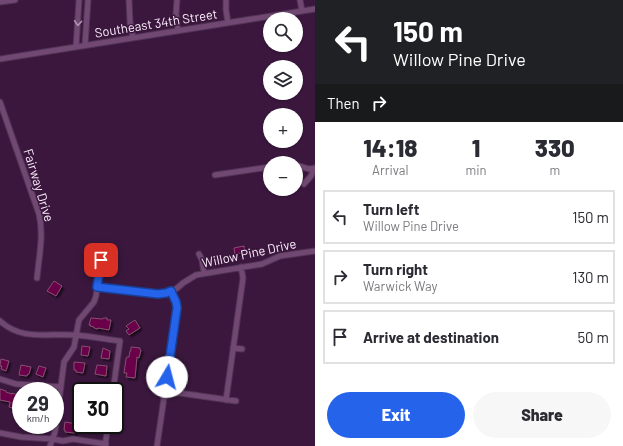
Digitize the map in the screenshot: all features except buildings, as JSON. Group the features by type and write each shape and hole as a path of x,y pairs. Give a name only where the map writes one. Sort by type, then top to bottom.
{"street":[{"path":"0,2 15,0"},
{"path":"76,47 80,0"},
{"path":"85,45 88,0"},
{"path":"129,0 130,22 133,38"},
{"path":"177,0 176,14 178,31"},
{"path":"226,0 228,23"},
{"path":"300,0 302,11"},
{"name":"Southeast 34th Street","path":"0,59 315,9"},
{"name":"Fairway Drive","path":"0,102 40,219 42,234 37,278"},
{"path":"303,167 315,169 304,184"},
{"path":"215,175 263,169"},
{"name":"Willow Pine Drive","path":"97,287 152,294 166,293 176,289 196,275 262,264 280,256 315,251"},
{"path":"200,254 204,273"},
{"path":"62,382 64,362 74,347 80,320 94,302 101,260"},
{"path":"226,400 243,278 240,267"},
{"path":"157,446 177,308 171,291"},
{"path":"0,321 22,334 76,335 120,341 114,382"},
{"path":"233,348 242,350"},
{"path":"0,379 12,383"},
{"path":"165,391 236,401"},
{"path":"0,432 21,437 63,441 74,439 105,445 107,434"},
{"path":"50,446 54,434"}],"route":[{"path":"101,260 97,287 158,294 171,291 177,308 167,377"}]}
